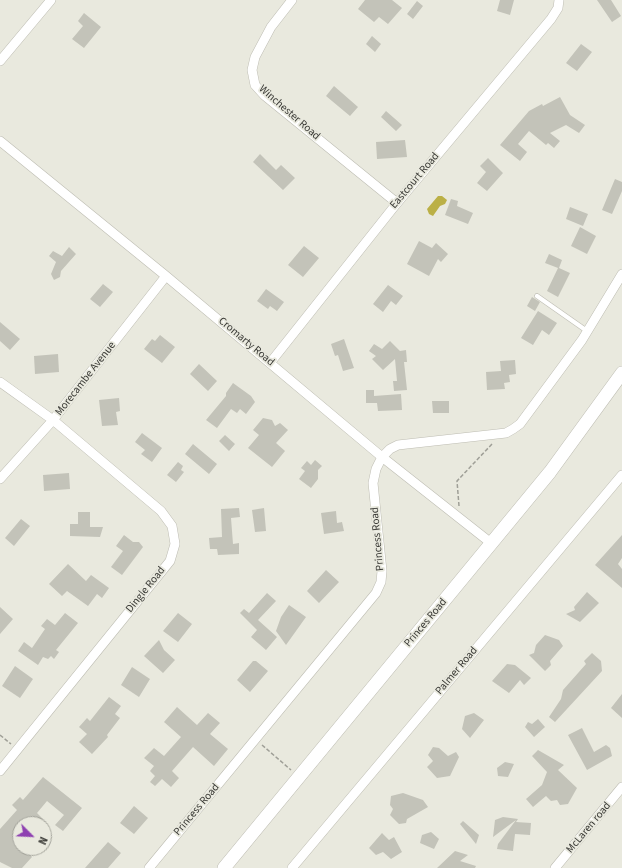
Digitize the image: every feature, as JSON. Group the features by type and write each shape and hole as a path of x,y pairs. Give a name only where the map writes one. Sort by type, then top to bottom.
{"main road":[{"name":"Princes Road","path":"224,868 572,443 622,373"}],"street":[{"path":"0,61 51,0"},
{"name":"Winchester Road","path":"292,0 271,27 255,57 252,70 255,85 264,95 397,203"},
{"name":"Eastcourt Road","path":"270,363 397,203 551,19 558,8 559,0"},
{"name":"Cromarty Road","path":"0,141 166,276 382,457 491,543"},
{"path":"382,457 390,449 398,445 500,434 513,430 520,424 587,331 622,274"},
{"name":"Morecambe Avenue","path":"0,479 53,420 166,276"},
{"name":"Dingle Road","path":"0,382 53,420 161,511 172,526 176,544 170,561 0,771"},
{"name":"Princess Road","path":"149,868 376,593 382,582 382,571 373,483 376,469 382,457"},
{"name":"Palmer Road","path":"292,868 622,475"},
{"name":"McLaren road","path":"555,868 622,787"}],"lane":[{"path":"537,296 587,331"}],"path":[{"path":"462,520 458,499 457,481 500,434"},
{"path":"0,735 16,750"},
{"path":"255,740 298,776"}],"shaded area":[{"path":"438,196 442,196 447,200 445,204 440,206 433,216 429,214 427,209"}],"building":[{"path":"365,0 392,0 402,8 388,24 379,17 374,22 358,9"},
{"path":"500,0 514,0 510,15 497,11"},
{"path":"597,0 611,0 621,16 612,22"},
{"path":"417,1 423,6 413,19 407,14"},
{"path":"84,13 101,27 84,48 72,39 83,26 78,21"},
{"path":"372,36 381,44 375,52 366,44"},
{"path":"581,44 592,52 577,71 566,63"},
{"path":"334,86 358,107 350,116 326,96"},
{"path":"560,97 570,115 585,125 579,133 566,125 550,133 560,141 554,148 548,143 546,145 529,131 518,144 527,152 520,161 500,145 529,111 542,104 543,106"},
{"path":"386,111 402,125 396,131 381,117"},
{"path":"405,140 407,157 377,159 376,142"},
{"path":"260,154 276,170 281,165 295,178 283,190 253,162"},
{"path":"488,158 503,173 487,191 477,183 486,172 480,166"},
{"path":"615,179 622,182 622,191 612,214 602,210"},
{"path":"451,199 458,201 457,206 473,213 468,224 445,215"},
{"path":"570,207 588,214 583,226 566,219"},
{"path":"580,227 596,236 587,254 571,246"},
{"path":"419,241 432,248 436,243 448,254 441,262 438,259 429,276 407,264"},
{"path":"304,246 319,258 303,277 288,265"},
{"path":"69,247 76,254 61,271 60,277 54,280 51,274 56,262 49,256 53,251 62,256"},
{"path":"549,254 562,260 559,268 570,273 558,297 547,291 558,268 545,263"},
{"path":"103,284 113,292 100,307 90,299"},
{"path":"388,285 403,296 396,305 391,301 383,312 373,304"},
{"path":"266,289 284,302 277,311 270,306 268,309 257,301"},
{"path":"532,297 540,302 535,311 527,306"},
{"path":"538,311 557,323 549,335 542,330 533,345 521,338"},
{"path":"0,322 20,339 10,350 0,341"},
{"path":"160,335 175,347 162,363 144,349 152,339 155,341"},
{"path":"344,339 354,368 343,371 338,355 335,356 331,344"},
{"path":"390,341 400,351 406,350 407,362 404,362 407,390 394,391 393,381 397,381 395,359 383,370 372,359 376,356 369,351 374,344 382,349"},
{"path":"58,354 59,372 35,374 34,356"},
{"path":"515,360 516,374 509,375 510,382 504,383 505,389 487,390 486,372 501,371 500,361"},
{"path":"199,364 217,381 208,391 190,374"},
{"path":"233,383 251,396 255,402 246,414 240,409 237,413 231,409 217,428 206,420 226,396 226,393"},
{"path":"366,390 374,390 374,396 401,394 402,410 378,411 377,403 366,403"},
{"path":"119,398 120,411 116,412 118,425 102,426 99,400"},
{"path":"432,401 449,401 449,413 433,413"},
{"path":"263,418 272,420 275,426 280,423 288,430 276,443 285,451 272,467 248,448 259,435 253,430"},
{"path":"142,433 162,448 152,462 141,454 145,450 135,442"},
{"path":"225,435 235,444 229,451 219,441"},
{"path":"193,444 217,464 209,474 185,454"},
{"path":"315,460 322,466 318,470 318,479 311,488 299,479 305,471 301,468 307,461 311,465"},
{"path":"178,462 183,466 181,470 184,472 176,482 167,475"},
{"path":"69,473 70,489 44,491 43,475"},
{"path":"239,508 240,517 231,518 233,544 239,543 239,554 218,555 217,549 210,549 209,538 222,537 221,509"},
{"path":"264,508 266,531 255,532 252,510"},
{"path":"336,511 337,523 342,522 344,531 324,534 321,513"},
{"path":"78,512 90,512 90,527 103,527 100,537 70,536 70,524 78,524"},
{"path":"21,519 30,526 14,546 5,538"},
{"path":"124,535 133,542 139,542 143,547 122,575 111,567 123,551 116,546"},
{"path":"622,535 622,558 618,564 622,569 622,588 595,565"},
{"path":"68,564 86,581 91,575 109,588 102,598 97,594 88,606 67,591 62,596 49,584"},
{"path":"326,570 339,582 319,603 307,591"},
{"path":"587,592 599,603 580,622 566,614 575,610 574,607"},
{"path":"267,593 276,601 258,620 277,637 266,650 251,637 257,630 240,613 244,609 249,613"},
{"path":"289,605 306,617 286,645 276,631 281,617"},
{"path":"0,607 13,619 0,634"},
{"path":"65,613 78,623 56,650 59,652 54,659 51,656 48,659 43,657 38,665 18,651 24,642 32,648 45,629 41,626 47,619 55,625"},
{"path":"178,613 192,624 178,642 163,631"},
{"path":"545,635 559,640 563,646 550,661 551,665 545,671 529,655 534,653 536,645"},
{"path":"159,640 164,650 175,660 163,673 144,656"},
{"path":"592,653 601,661 602,671 555,722 549,717 561,699 563,690 586,664 584,661"},
{"path":"253,661 256,661 268,671 250,692 237,680"},
{"path":"507,664 515,665 531,678 524,685 520,680 509,693 492,681"},
{"path":"15,666 33,679 20,698 2,686"},
{"path":"132,667 150,679 139,697 121,685"},
{"path":"622,694 622,718 611,708"},
{"path":"109,697 121,706 115,714 120,718 107,735 108,737 92,754 79,742 87,734 79,727 87,718 90,721"},
{"path":"177,707 197,725 208,713 220,723 210,734 228,749 214,766 193,747 172,771 179,778 171,787 162,779 155,786 150,782 155,776 150,771 154,766 144,758 154,748 164,756 181,737 164,722"},
{"path":"474,713 484,720 470,738 462,729 465,716"},
{"path":"538,719 545,727 534,737 525,727 528,722 532,724"},
{"path":"582,728 594,752 606,745 610,748 612,756 587,770 568,735"},
{"path":"433,747 439,748 448,756 456,752 459,757 450,776 437,778 427,767 433,761 428,755"},
{"path":"538,750 564,765 558,770 577,788 568,804 560,805 557,800 551,801 546,796 533,807 526,799 542,785 547,772 532,756"},
{"path":"505,762 514,764 508,777 498,776 497,768"},
{"path":"43,777 82,808 63,831 55,825 64,815 47,801 37,813 40,816 12,816 12,856 32,857 22,868 12,868 0,862 0,829 17,810 12,805 20,797 23,800"},
{"path":"403,793 423,800 428,807 407,819 406,823 399,824 390,815 393,809 390,805 391,796"},
{"path":"134,806 148,818 134,834 120,823"},
{"path":"503,817 518,819 516,822 531,823 530,835 515,834 513,851 497,849 498,844 516,820 493,837 495,820"},
{"path":"463,821 479,835 476,844 460,824"},
{"path":"431,832 439,839 434,849 420,843 422,835"},
{"path":"382,833 389,840 394,837 402,852 391,859 383,852 376,855 369,848"},
{"path":"108,842 121,853 108,868 85,868"},
{"path":"455,851 468,855 460,861 476,866 475,868 437,868"}]}
